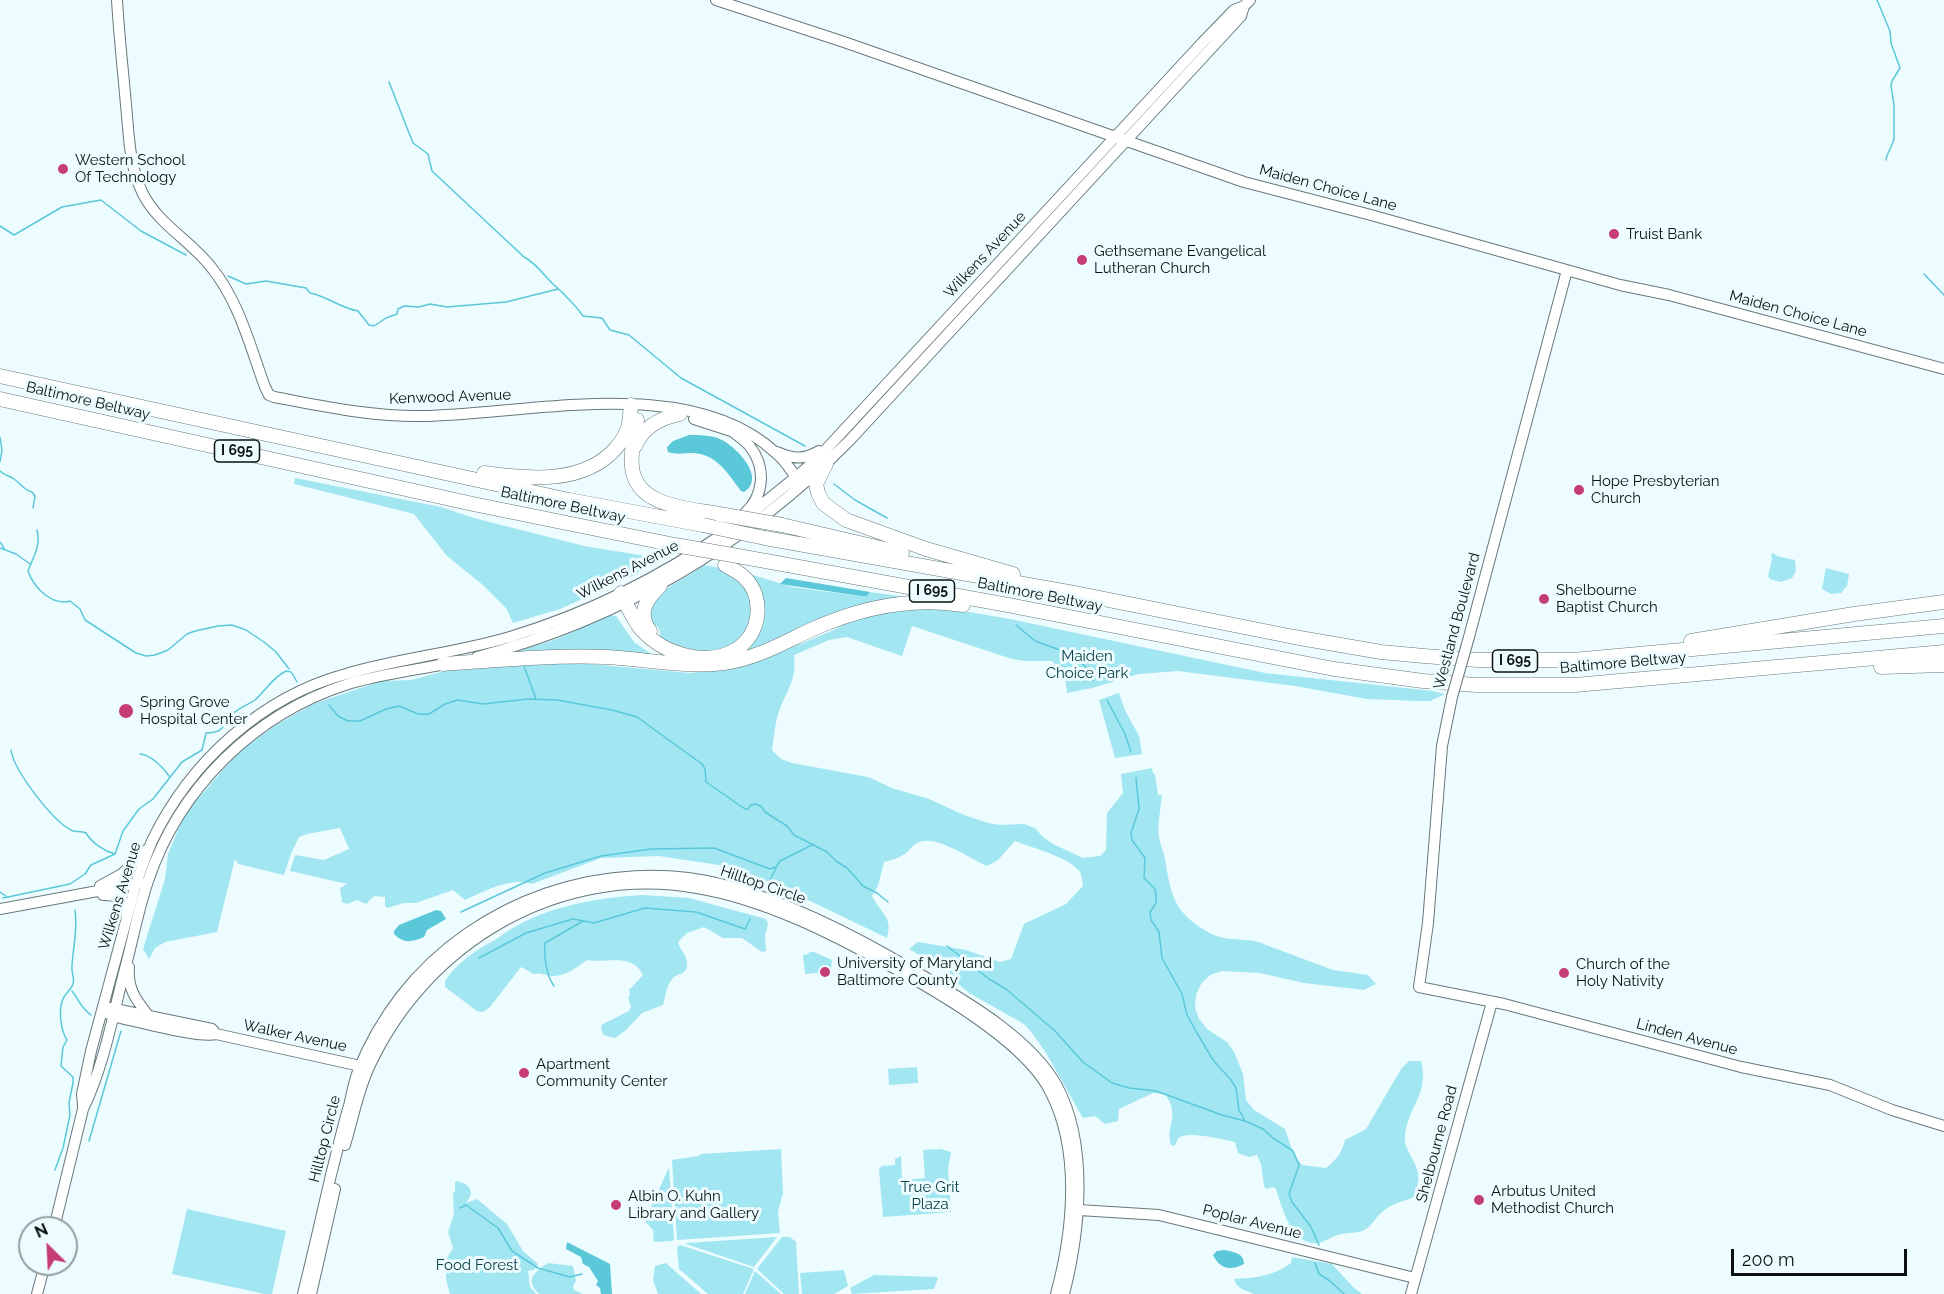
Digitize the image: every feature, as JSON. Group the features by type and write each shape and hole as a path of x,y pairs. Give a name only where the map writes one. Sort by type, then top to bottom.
{"highway":[{"name":"Baltimore Beltway","path":"0,376 569,500 1381,652 1477,660 1600,658 1944,627"},
{"name":"Baltimore Beltway","path":"0,399 473,504 675,545 1008,605 1378,676 1476,685 1575,685 1944,652"},
{"path":"336,450 500,476 531,478 561,476 588,468 612,453 628,429 635,406"},
{"path":"635,406 632,454 634,476 639,487 657,501 782,525 944,562 999,573 1005,572"},
{"path":"632,454 637,441 651,425 680,414"},
{"path":"826,464 816,484 818,494 823,504 846,520 926,549 1005,572 1060,584 1074,593"},
{"path":"443,664 560,656 611,657 674,664 702,661 738,649 752,634 758,617 756,598 749,583 744,576 725,565 675,545"},
{"path":"660,586 643,610 643,620 648,629 669,645 702,661"},
{"path":"620,600 635,633 655,650 678,661 728,662 752,656 853,613 911,604 960,605 1126,629"},
{"path":"1550,660 1573,653 1701,640 1944,602"},
{"path":"1844,661 1864,667 1944,665"}],"street":[{"name":"Kenwood Avenue","path":"117,0 130,152 139,184 157,214 171,230 211,266 227,291 269,394 274,397 343,410 391,415 424,416 571,405 678,409 717,418 738,428 775,452 800,481"},
{"name":"Maiden Choice Lane","path":"716,0 851,44 1244,182 1620,285 1670,295 1944,369"},
{"name":"Wilkens Avenue","path":"57,1216 83,1109 82,1094 130,949 148,882 173,824 198,787 231,752 266,723 302,703 348,684 474,658 574,626 620,600 714,540 826,464 1041,233 1045,220 1234,10 1247,3"},
{"name":"Wilkens Avenue","path":"110,1011 127,917 136,884 152,843 177,798 205,762 242,728 260,714 296,693 344,674 471,647 511,636 660,586 723,546 762,519 800,481 840,433 1119,139"},
{"name":"Westland Boulevard","path":"1419,987 1428,923 1442,746 1452,697 1567,270"},
{"name":"Kenwood Avenue","path":"635,406 680,414 733,432 752,441 800,481"},
{"path":"714,540 748,510 759,490 761,472 756,456 748,444 733,432"},
{"path":"775,452 795,458 809,456 840,433"},
{"path":"75,896 114,880 132,865 152,843"},
{"name":"Hilltop Circle","path":"303,1294 338,1144 364,1067 387,1017 401,997 447,950 486,921 528,900 554,891 581,883 637,876 695,879 753,894 811,917 876,949 942,987 1028,1048 1058,1088 1065,1106 1076,1153 1078,1210 1075,1245 1064,1294"},
{"path":"0,909 148,882"},
{"name":"Hilltop Circle","path":"311,1294 364,1067 407,1002 434,972 470,941 511,917 531,907 583,891 639,884 695,887 751,902 837,938 938,994 1010,1043 1038,1071 1051,1092 1064,1128 1071,1183 1071,1210 1067,1244 1056,1294"},
{"path":"75,896 114,895 123,901 127,917"},
{"path":"130,949 129,983 135,999 148,1015"},
{"name":"Linden Avenue","path":"1419,987 1492,1002 1741,1067 1830,1085 1886,1108 1944,1126"},
{"name":"Shelbourne Road","path":"1411,1294 1492,1002"},
{"name":"Walker Avenue","path":"110,1011 148,1015 212,1029 216,1034"},
{"name":"Walker Avenue","path":"110,1011 184,1031 210,1036 216,1034 364,1067"},
{"name":"Poplar Avenue","path":"1078,1210 1159,1215 1415,1278"},
{"path":"37,1294 42,1276"}],"green space":[{"path":"295,478 441,507 474,518 584,546 652,557 650,562 637,574 560,609 513,623 506,608 483,585 447,556 414,514 294,484"},
{"path":"1773,553 1795,560 1796,571 1792,578 1781,582 1770,579 1768,576"},
{"path":"705,565 732,572 742,580 752,598 753,608 747,628 731,645 714,653 694,650 666,640 661,637 656,625 651,629 649,604 656,595"},
{"path":"1826,568 1849,574 1847,586 1841,593 1831,594 1822,589"},
{"path":"753,575 792,587 861,596 867,596 870,592 899,596 903,599 755,649 718,659 754,639 757,586"},
{"path":"917,608 963,611 1010,619 1265,673 1445,694 1430,701 1367,699 1295,686 1178,671 1139,674 1067,693 1065,675 1052,661 1012,659 912,626 902,656 847,637 829,640 794,655 793,678 778,716 772,750 781,759 792,763 868,777 988,823 1024,824 1035,828 1053,844 1083,858 1100,856 1106,850 1107,813 1123,793 1121,774 1152,768 1158,795 1162,795 1159,833 1170,884 1177,904 1190,920 1219,937 1260,942 1333,970 1368,975 1376,984 1364,990 1304,983 1260,973 1222,971 1210,975 1201,984 1196,995 1195,1008 1199,1019 1207,1029 1227,1042 1234,1052 1243,1074 1246,1100 1254,1110 1285,1129 1294,1155 1302,1165 1326,1168 1338,1156 1345,1140 1366,1129 1401,1069 1409,1061 1421,1061 1422,1083 1406,1127 1405,1138 1406,1146 1418,1172 1415,1197 1386,1209 1362,1231 1338,1235 1313,1243 1305,1241 1293,1230 1284,1213 1276,1189 1273,1187 1266,1189 1264,1186 1261,1164 1257,1155 1249,1157 1238,1153 1235,1142 1197,1135 1183,1136 1174,1146 1171,1145 1172,1109 1165,1094 1153,1093 1119,1109 1118,1121 1105,1124 1095,1116 1083,1118 1046,1053 1024,1024 969,993 932,962 909,949 918,942 966,950 1000,962 1011,959 1024,924 1066,904 1083,886 1080,872 1068,862 1015,841 998,860 987,866 933,841 916,844 901,856 884,862 878,886 872,896 887,920 887,938 777,885 732,867 659,856 601,858 532,884 515,882 506,884 465,900 453,890 416,903 403,903 388,908 385,906 385,897 374,896 366,904 357,900 347,904 342,902 340,888 347,884 290,871 295,855 324,860 349,849 340,828 299,837 284,875 238,864 235,859 217,932 165,942 155,948 149,959 143,949 165,879 168,854 188,810 235,756 276,725 313,704 383,681 411,680 456,668 567,662 690,673 708,671 726,668 778,652 869,613 886,609"},
{"path":"611,615 616,616 634,642 654,656 515,652 554,640"},
{"name":"Maiden Choice Park","path":"1119,693 1139,736 1142,754 1115,758 1099,700"},
{"path":"642,895 689,898 766,919 768,924 765,936 766,951 762,952 742,938 723,938 704,927 687,933 678,942 686,959 687,968 671,980 663,1005 642,1013 615,1038 603,1035 601,1027 629,1011 631,1006 628,998 629,990 643,975 638,968 625,961 587,960 558,976 534,974 521,967 490,1007 483,1012 477,1011 445,987 445,981 467,958 530,919 566,906"},
{"path":"809,952 832,960 831,969 825,972 805,974 803,955"},
{"path":"917,1067 918,1083 889,1085 888,1069"},
{"path":"781,1149 783,1193 778,1212 780,1233 677,1240 672,1160 701,1154"},
{"name":"True Grit Plaza","path":"941,1149 951,1152 948,1168 951,1212 883,1217 879,1169 882,1166 895,1165 895,1159 901,1156 902,1180 925,1178 923,1150"},
{"path":"669,1167 674,1239 654,1242 653,1230 645,1221"},
{"name":"Food Forest","path":"457,1181 467,1185 470,1189 471,1195 466,1203 477,1199 507,1224 523,1251 538,1264 533,1270 528,1271 530,1287 536,1294 450,1294 446,1279 447,1258 453,1248 448,1232 454,1214 453,1193"},
{"path":"187,1209 286,1231 272,1294 172,1274"},
{"path":"777,1237 754,1267 686,1244 687,1243"},
{"path":"782,1237 790,1237 796,1242 799,1294 784,1294 757,1269"},
{"path":"680,1245 754,1269 743,1294 708,1294 679,1269 677,1247"},
{"path":"1292,1257 1332,1264 1362,1294 1254,1294 1235,1283 1234,1279 1257,1277 1278,1271 1291,1263"},
{"path":"548,1263 573,1266 576,1281 573,1286 574,1290 583,1294 539,1294 532,1284 533,1276"},
{"path":"666,1263 701,1294 658,1294 653,1280 655,1266"},
{"path":"844,1270 848,1286 834,1294 802,1294 800,1273"},
{"path":"755,1271 781,1294 745,1294"},
{"path":"874,1275 938,1278 934,1289 852,1294 850,1288"}],"shaded area":[{"path":"689,435 718,438 735,449 751,471 750,486 744,492 741,491 721,466 709,457 693,453 668,452 667,447 673,441"},
{"path":"786,578 870,592 867,596 861,596 780,584"},
{"path":"436,910 441,911 446,919 427,930 424,937 408,941 394,934 399,925"},
{"path":"567,1242 610,1264 612,1294 601,1294 600,1288 596,1285 598,1281 589,1267 583,1264 581,1257 566,1249"},
{"path":"1224,1250 1240,1255 1244,1264 1234,1268 1222,1266 1213,1255 1217,1251"}],"waterway":[{"path":"1877,0 1890,31 1891,43 1900,68 1891,86 1894,105 1894,138 1886,160"},
{"path":"389,82 413,143 428,154 432,171 536,266 583,316 602,318 610,330 629,335 681,378 805,446"},
{"path":"0,226 14,235 62,207 101,200 141,231 186,255"},
{"path":"1924,274 1944,295"},
{"path":"228,276 246,284 266,281 306,288 310,293 358,311 369,325 374,326 397,314 398,309 404,306 419,307 430,304 447,307 506,302 558,289"},
{"path":"0,437 2,450 0,462"},
{"path":"0,471 32,492 35,496 33,508"},
{"path":"834,484 855,500 887,518"},
{"path":"37,530 37,547 28,571 39,589 57,601 70,601 80,609 85,620 136,653 146,656 155,655 168,650 187,634 232,625 246,630 264,642 276,652 289,669"},
{"path":"0,542 4,548"},
{"path":"0,548 16,554 30,564"},
{"path":"1016,625 1035,641 1068,653 1082,663 1089,671 1093,681"},
{"path":"524,666 536,699"},
{"path":"3,898 70,884 85,874 91,865 115,854 123,831 139,809 153,799 182,762 202,750 206,733 221,729 234,713 255,700 277,677 286,671 291,672"},
{"path":"292,673 297,682"},
{"path":"329,705 338,716 348,721 360,721 386,709 399,706 418,714 429,714 445,704 458,700 483,704 528,699 557,700 637,717 702,764 705,769 706,782 745,809 755,804 761,806 765,812 787,826 794,835 827,852 847,868 863,886 888,902"},
{"path":"1107,700 1125,734 1131,752"},
{"path":"11,750 27,783 56,818 73,831 86,833 99,846 115,854"},
{"path":"140,754 156,762 169,776"},
{"path":"1136,778 1139,809 1131,833 1132,840 1145,858 1144,878 1155,889 1156,903 1150,912 1151,920 1159,932 1162,958 1182,994 1187,1015 1197,1033 1213,1060 1236,1088 1239,1110 1245,1121"},
{"path":"461,912 545,873 601,856 651,849 714,848 770,869 776,867 780,861 814,844"},
{"path":"770,880 776,868"},
{"path":"0,892 6,896"},
{"path":"479,958 526,933 573,919 594,923 645,908 696,912 745,929 750,919"},
{"path":"55,1170 63,1148 70,1115 69,1103 73,1083 73,1077 61,1066 63,1047 67,1040 60,1014 61,1004 73,981 75,910"},
{"path":"554,986 546,966 545,943 583,921"},
{"path":"947,946 989,979 1006,989 1055,1031 1083,1062 1112,1083 1129,1088 1156,1091 1245,1121 1263,1129 1293,1151 1299,1165 1289,1194 1292,1202 1311,1227 1319,1245"},
{"path":"72,991 82,1007 91,1015"},
{"path":"89,1141 121,1031"},
{"path":"460,1208 466,1205 498,1228 512,1251 538,1268 570,1277 582,1274"},
{"path":"1315,1263 1319,1274 1344,1294"}],"place":[{"name":"Western School Of Technology","path":"63,169"},
{"name":"Truist Bank","path":"1614,234"},
{"name":"Gethsemane Evangelical Lutheran Church","path":"1082,260"},
{"name":"Hope Presbyterian Church","path":"1579,490"},
{"name":"Shelbourne Baptist Church","path":"1544,599"},
{"name":"Spring Grove Hospital Center","path":"126,711"},
{"name":"University of Maryland Baltimore County","path":"825,972"},
{"name":"Church of the Holy Nativity","path":"1564,973"},
{"name":"Apartment Community Center","path":"524,1073"},
{"name":"Arbutus United Methodist Church","path":"1479,1200"},
{"name":"Albin O. Kuhn Library and Gallery","path":"616,1205"}]}
